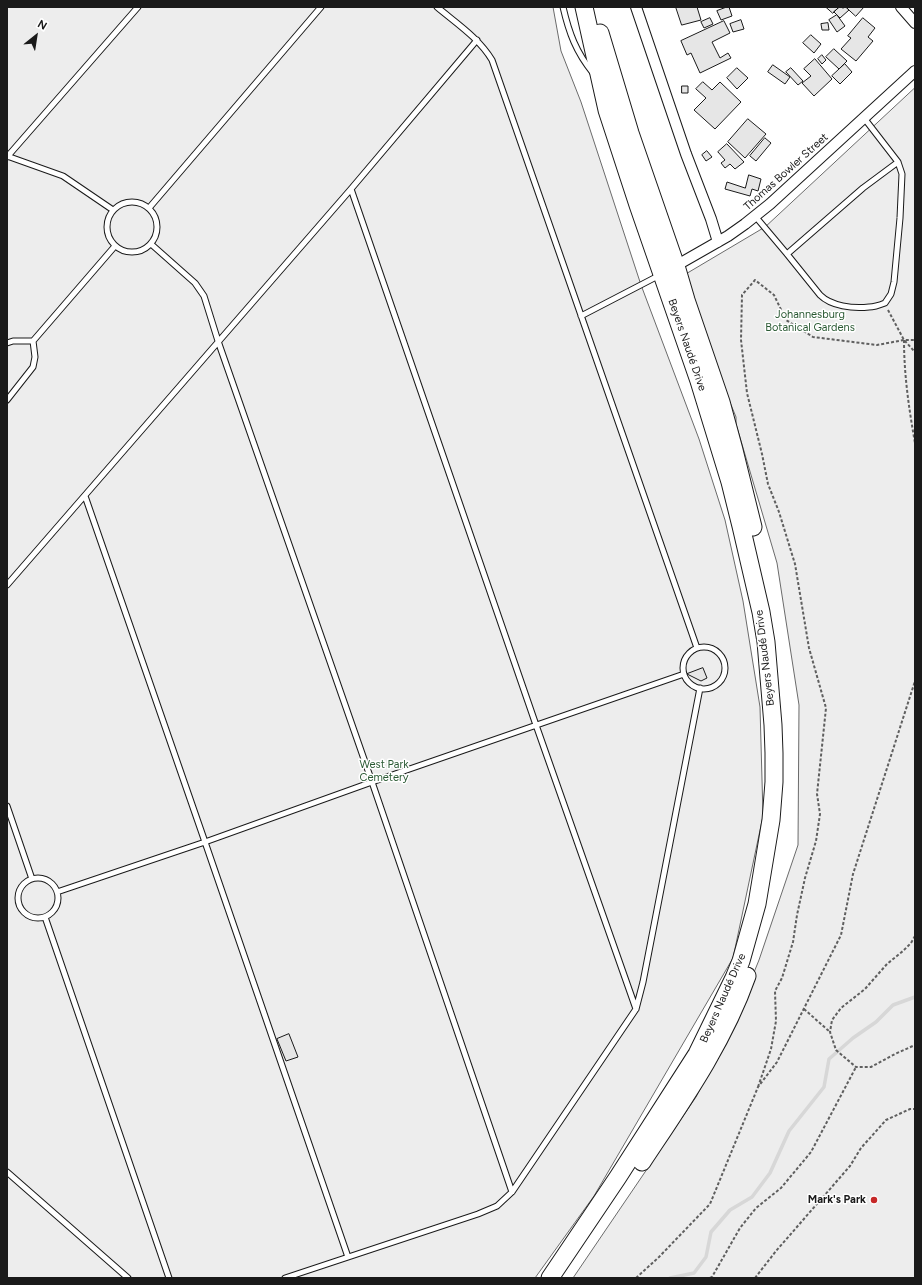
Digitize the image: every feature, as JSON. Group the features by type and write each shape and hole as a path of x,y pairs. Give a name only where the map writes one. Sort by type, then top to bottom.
{"main road":[{"name":"Beyers Naudé Drive","path":"564,1278 702,1070 732,1012 752,962 764,923 771,890 782,821 784,761 782,693 768,592 734,450 714,382 686,300 669,270 612,127 600,82 584,7"},
{"name":"Beyers Naudé Drive","path":"550,1278 698,1054 737,973 757,904 771,820 774,782 774,746 768,665 761,612 742,526 714,429 683,332 669,270 603,44 594,7"}],"street":[{"path":"636,7 681,140 718,242"},
{"path":"901,7 915,23"},
{"name":"Thomas Bowler Street","path":"669,270 718,242 755,216 915,72"}],"lane":[{"path":"113,210 63,176 7,157 138,7"},
{"path":"149,208 321,7"},
{"path":"436,7 477,40 492,60 697,648"},
{"path":"563,7 577,50 600,82"},
{"path":"7,585 351,188 477,40"},
{"path":"755,216 825,300 831,304 869,308 885,303 891,294 894,282 903,190 902,174 898,162 864,118"},
{"path":"787,254 863,188 898,162"},
{"path":"351,188 536,725 636,1009"},
{"path":"130,202 143,204 149,208 156,219 158,226 157,232 151,244 146,248 134,252 121,250 115,246 111,241 107,229 109,216 113,210 124,203 130,202"},
{"path":"151,244 195,282 204,296 218,341 372,782 512,1192"},
{"path":"7,343 13,341 32,341 115,246"},
{"path":"581,316 669,270"},
{"path":"7,400 33,367 35,358 32,341"},
{"path":"85,496 348,1257"},
{"path":"697,648 708,648 718,652 724,661 725,667 722,677 715,685 705,689 690,684 684,674 683,669 685,658 692,650 697,648"},
{"path":"57,892 205,842 372,782 684,674"},
{"path":"285,1278 478,1214 497,1206 512,1192 636,1009 643,982 700,688"},
{"path":"7,806 32,879"},
{"path":"32,879 47,880 52,883 57,892 58,897 56,907 45,917 34,918 29,916 19,904 20,889 32,879"},
{"path":"45,917 169,1278"},
{"path":"7,1172 128,1278"}],"path":[{"path":"636,1278 659,1257 710,1204 758,1087 771,1049 774,1035 776,1021 775,992 782,978 793,942 797,915 805,878 816,840 820,814 817,794 826,708 809,648 795,564 779,512 768,484 747,393 741,340 742,296 755,280 774,295 786,320 813,338 877,345 904,340 915,340"},
{"path":"885,303 904,340 915,352"},
{"path":"904,340 904,360 915,443"},
{"path":"758,1087 777,1062 841,935 853,874 915,681"},
{"path":"915,936 911,943 887,964 865,989 841,1008 832,1020 830,1032 836,1050 856,1067 871,1067 915,1045"},
{"path":"804,1009 830,1032"},
{"path":"710,1278 740,1228 756,1208 781,1188 811,1152 856,1067"},
{"path":"755,1278 850,1166 861,1148 886,1120 910,1109 915,1109"}],"shaded area":[{"name":"West Park Cemetery","path":"7,7 553,7 561,51 581,102 641,285 699,439 725,520 743,601 760,707 763,816 733,958 594,1196 535,1278 7,1278"},
{"name":"Johannesburg Botanical Gardens","path":"915,88 915,1278 573,1278 696,1097 731,1029 759,960 798,845 799,705 777,563 736,424 736,417 679,278 765,227"}],"building":[{"path":"676,7 697,7 701,20 682,25"},
{"path":"729,7 732,16 721,20 717,11"},
{"path":"826,7 839,7 833,13"},
{"path":"840,7 846,7 849,10 840,18 834,12"},
{"path":"846,7 864,7 856,16"},
{"path":"837,15 845,26 837,32 829,20"},
{"path":"710,18 713,24 704,28 701,22"},
{"path":"863,18 875,28 868,37 873,41 856,61 841,49 851,38 848,36"},
{"path":"741,20 744,29 733,32 730,24"},
{"path":"724,21 730,33 712,42 720,58 728,53 731,58 700,73 691,53 687,55 681,41"},
{"path":"828,23 829,30 822,30 821,24"},
{"path":"811,35 821,44 814,53 803,43"},
{"path":"834,49 847,61 839,69 826,57"},
{"path":"822,55 826,60 822,64 818,59"},
{"path":"815,59 832,79 814,96 802,83 811,76 804,69"},
{"path":"845,64 852,72 840,84 832,76"},
{"path":"773,65 790,77 785,84 768,72"},
{"path":"737,68 748,78 737,89 727,78"},
{"path":"791,68 803,81 798,85 786,72"},
{"path":"703,82 712,90 720,82 741,102 715,129 694,110 706,98 696,89"},
{"path":"682,86 688,86 688,93 682,93"},
{"path":"748,119 766,134 745,158 728,142"},
{"path":"765,138 771,143 756,161 750,156"},
{"path":"727,144 744,162 735,169 730,164 725,168 721,163 725,160 718,152"},
{"path":"707,151 712,157 706,161 702,155"},
{"path":"749,175 761,179 758,191 752,189 750,196 725,189 727,182 745,188"},
{"path":"703,668 707,678 701,681 687,674"},
{"path":"289,1034 298,1057 286,1061 277,1039"}],"waterway":[{"path":"670,1278 694,1273 706,1257 711,1232 730,1210 752,1197 770,1173 789,1131 824,1087 829,1059 853,1038 876,1022 893,1005 915,997"}],"place":[{"name":"Mark's Park","path":"874,1200"}]}
